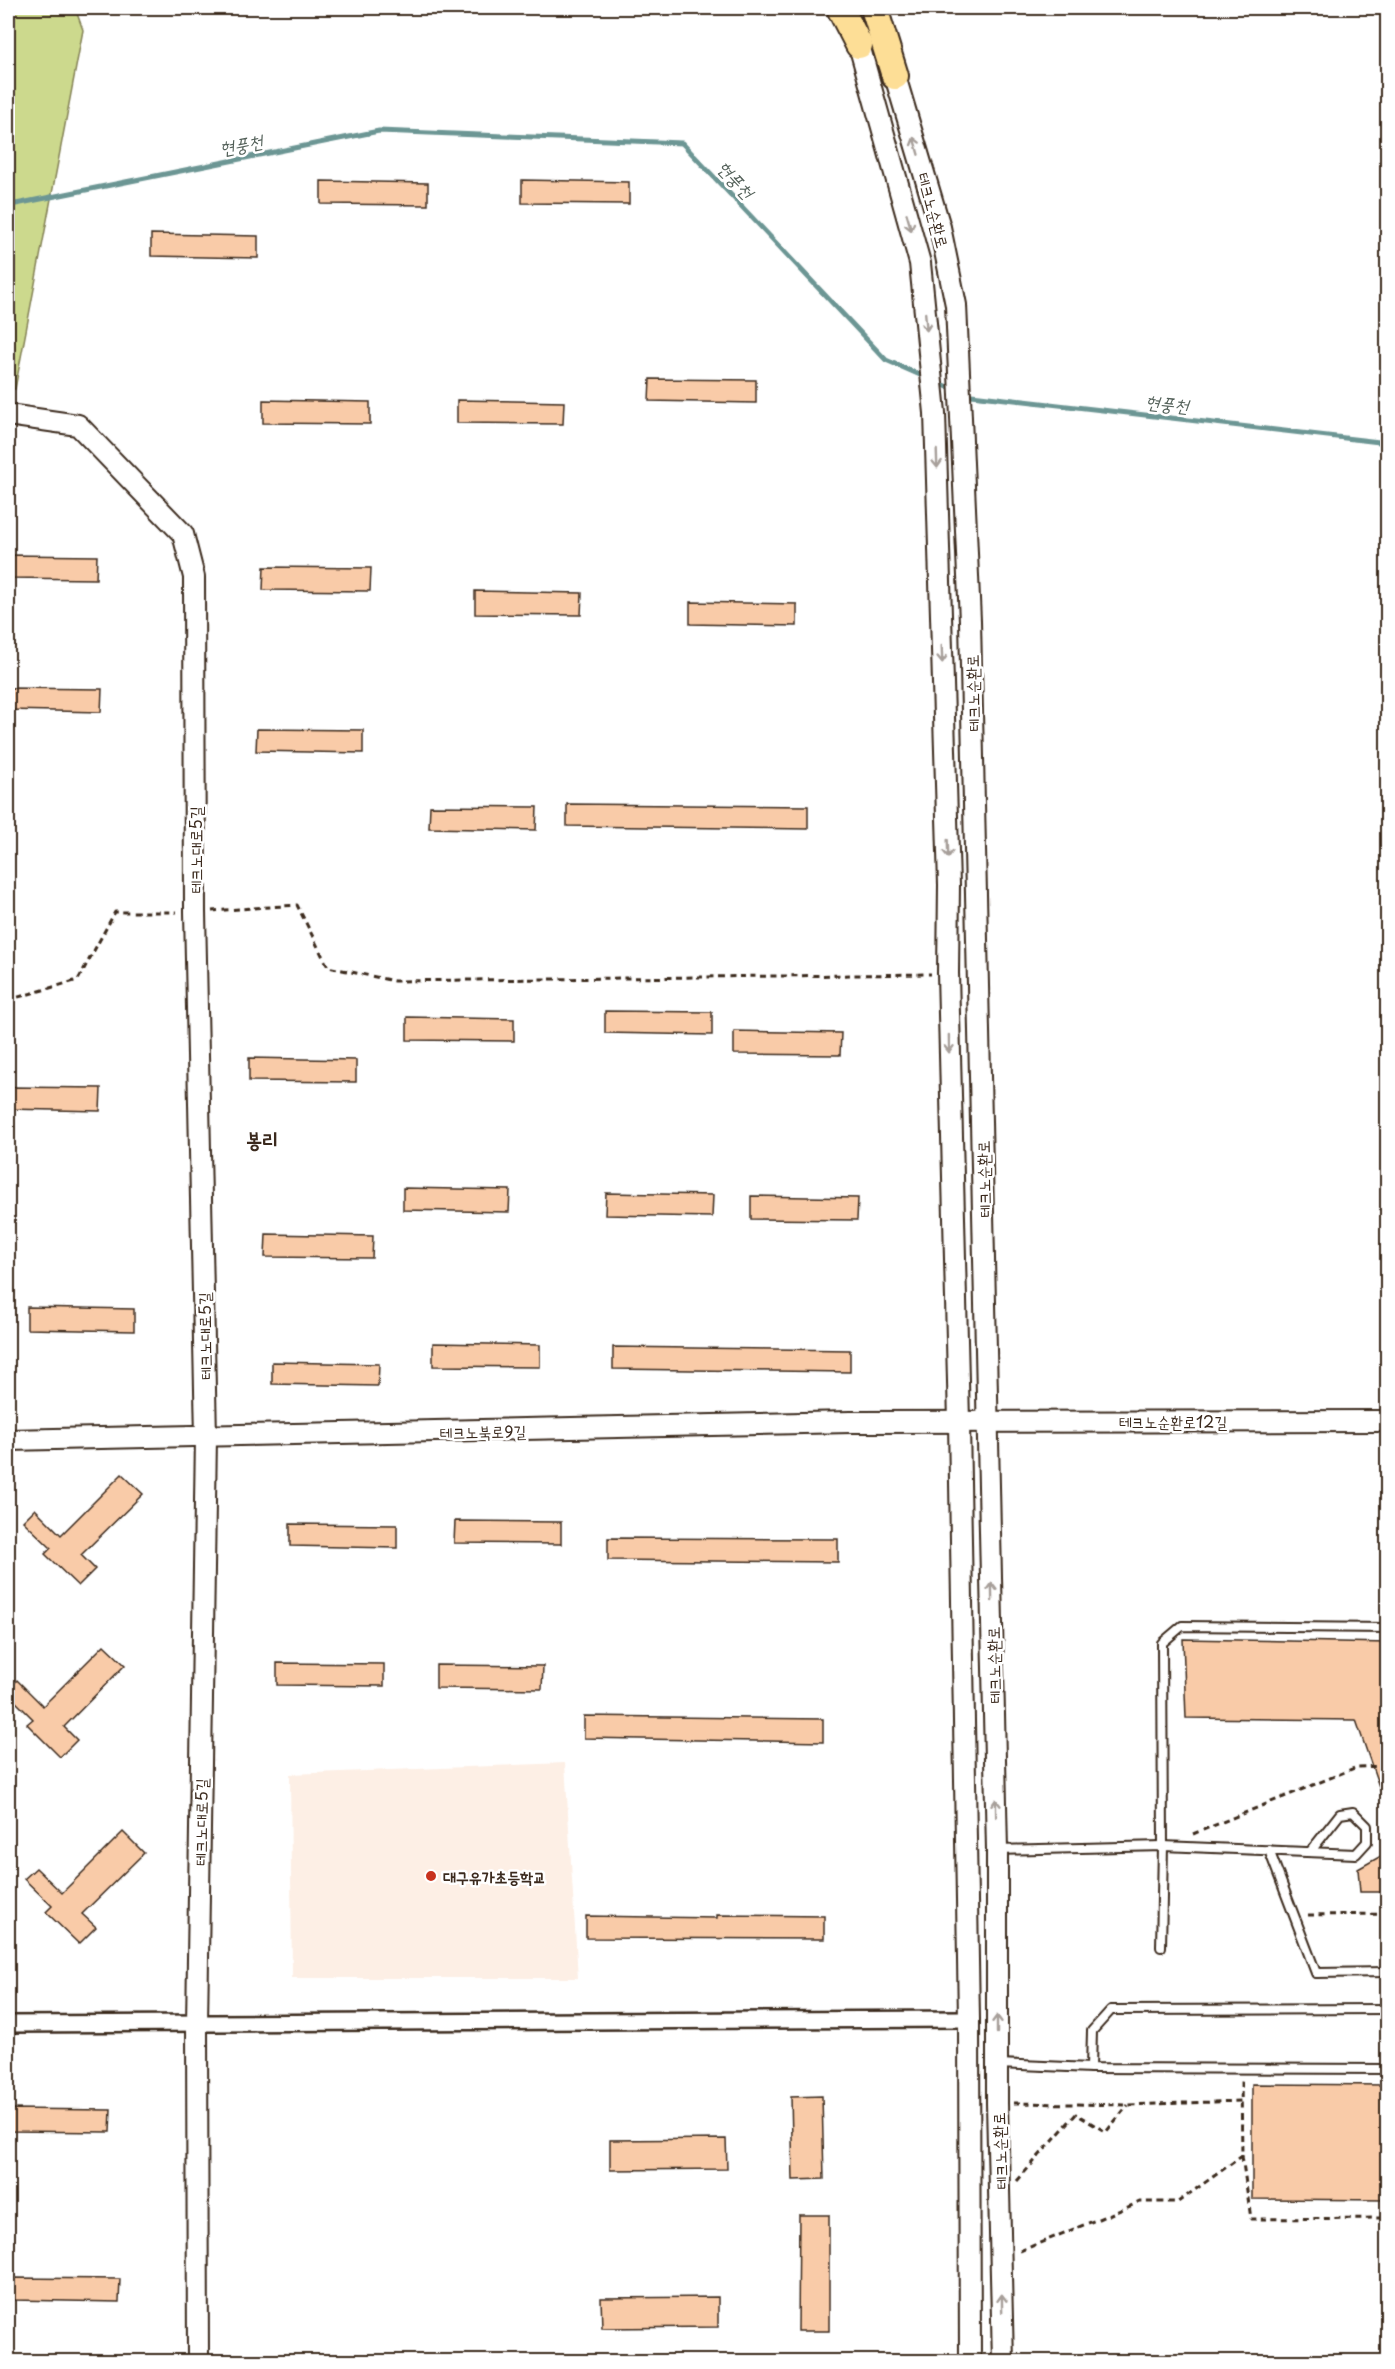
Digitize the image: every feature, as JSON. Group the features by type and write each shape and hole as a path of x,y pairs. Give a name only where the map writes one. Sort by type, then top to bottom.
{"highway":[{"path":"840,8 859,45"},
{"name":"테크노순환로","path":"849,8 859,45"},
{"name":"테크노순환로","path":"874,8 895,76"},
{"path":"890,8 895,76"}],"street":[{"name":"테크노순환로","path":"859,45 921,263 935,413 949,885 948,973 959,1422 969,2019 970,2361"},
{"name":"테크노순환로","path":"895,76 940,227 956,305 970,621 997,1850 997,2064 1003,2361"},
{"name":"테크노대로5길","path":"8,415 78,425 183,534 194,577 195,912 206,1437 197,2024 198,2361"},
{"name":"테크노순환로12길","path":"959,1422 1388,1420"},
{"name":"테크노북로9길","path":"8,1440 959,1422"},
{"path":"8,2025 969,2019"}],"lane":[{"path":"1161,1947 1164,1846 1162,1643 1182,1626 1388,1628"},
{"path":"997,1850 1164,1846 1356,1854 1367,1842 1367,1827 1353,1812 1340,1814 1310,1852"},
{"path":"1269,1850 1316,1973 1388,1972"},
{"path":"1091,2068 1092,2031 1111,2010 1388,2009"},
{"path":"997,2064 1091,2068 1388,2069"}],"path":[{"path":"8,1000 78,980 115,912 195,912 297,905 328,967 394,981 948,973"},
{"path":"1164,1846 1358,1767 1388,1766"},
{"path":"1294,1916 1388,1914"},
{"path":"1241,2069 1242,2156 1251,2219 1388,2218"},
{"path":"998,2103 1128,2105 1241,2101"},
{"path":"1000,2200 1076,2114 1106,2132 1128,2105"},
{"path":"1001,2258 1140,2202 1178,2202 1242,2156"}],"shaded area":[{"name":"대구유가초등학교","path":"565,1763 578,1978 292,1978 290,1774"}],"green space":[{"path":"8,8 75,8 83,30 15,389 8,389"}],"building":[{"path":"522,180 629,182 629,204 522,203"},
{"path":"321,181 428,183 428,205 321,204"},
{"path":"151,234 258,236 258,258 151,256"},
{"path":"650,379 756,380 756,403 649,401"},
{"path":"263,400 370,402 370,424 263,423"},
{"path":"457,400 564,402 563,424 457,423"},
{"path":"8,555 97,556 96,579 8,578"},
{"path":"264,567 371,568 370,591 263,590"},
{"path":"475,591 582,593 581,615 475,614"},
{"path":"690,602 797,604 797,626 690,624"},
{"path":"8,688 102,689 101,712 8,710"},
{"path":"257,729 363,730 363,753 256,751"},
{"path":"567,804 808,806 808,829 567,826"},
{"path":"430,806 537,807 536,830 429,828"},
{"path":"605,1011 712,1012 712,1035 605,1033"},
{"path":"407,1017 514,1019 514,1041 407,1040"},
{"path":"734,1031 841,1033 840,1055 734,1054"},
{"path":"249,1058 356,1060 356,1082 249,1081"},
{"path":"8,1087 101,1088 100,1111 8,1109"},
{"path":"403,1188 510,1190 509,1212 403,1210"},
{"path":"606,1193 713,1195 712,1217 605,1215"},
{"path":"751,1196 858,1198 857,1220 751,1219"},
{"path":"266,1234 373,1236 372,1258 265,1257"},
{"path":"27,1307 134,1309 134,1331 27,1329"},
{"path":"433,1343 540,1345 540,1367 433,1366"},
{"path":"613,1347 850,1350 850,1372 613,1369"},
{"path":"272,1362 379,1364 378,1386 272,1384"},
{"path":"122,1474 143,1494 81,1555 95,1569 78,1586 45,1554 51,1548 23,1521 35,1509 61,1535"},
{"path":"455,1521 561,1522 561,1544 454,1543"},
{"path":"290,1524 397,1525 397,1548 290,1546"},
{"path":"608,1538 838,1539 838,1562 608,1560"},
{"path":"1183,1639 1388,1643 1388,1804 1385,1804 1356,1720 1186,1718"},
{"path":"104,1645 125,1665 64,1727 77,1740 60,1757 27,1724 33,1719 8,1694 8,1690 17,1680 43,1706"},
{"path":"277,1663 384,1664 384,1686 277,1685"},
{"path":"436,1665 543,1666 542,1689 436,1688"},
{"path":"584,1716 823,1719 823,1742 584,1738"},
{"path":"123,1832 144,1853 82,1914 96,1927 79,1944 46,1912 52,1906 24,1879 36,1868 62,1893"},
{"path":"1388,1852 1388,1892 1360,1892 1358,1869"},
{"path":"717,1915 824,1916 824,1939 586,1938 586,1916 717,1918"},
{"path":"1252,2084 1388,2085 1388,2200 1252,2199"},
{"path":"822,2096 824,2179 793,2180 791,2097"},
{"path":"8,2109 111,2110 110,2132 8,2131"},
{"path":"726,2139 727,2169 610,2170 610,2140"},
{"path":"799,2215 829,2215 829,2331 798,2331"},
{"path":"13,2278 120,2279 119,2302 13,2300"},
{"path":"718,2297 718,2327 602,2328 601,2298"}],"waterway":[{"name":"현풍천","path":"8,201 16,204 379,131 682,143 886,360 927,378"},
{"name":"현풍천","path":"936,382 955,390"},
{"name":"현풍천","path":"963,394 1388,443"}],"place":[{"name":"대구유가초등학교","path":"431,1876"}],"district":[{"name":"봉리","path":"262,1139"}]}
